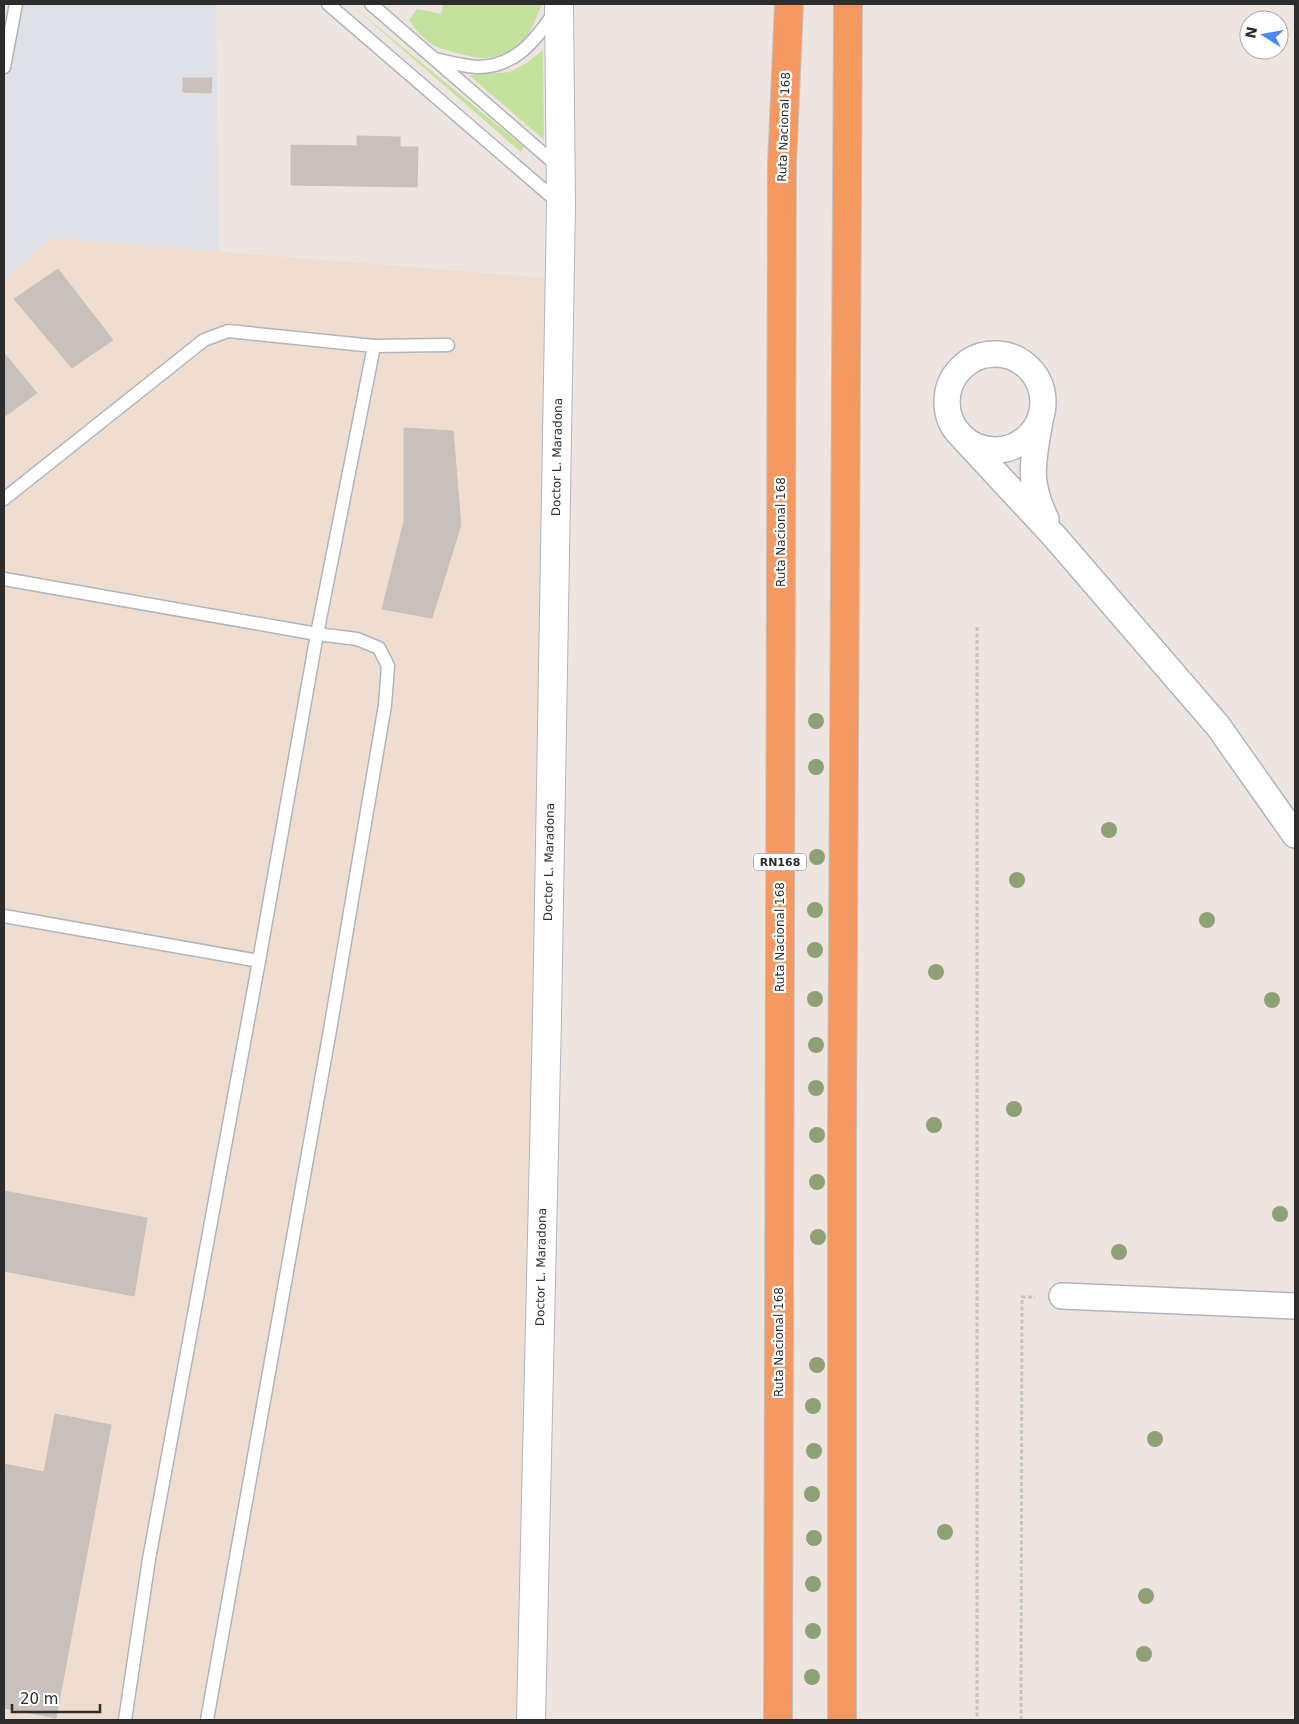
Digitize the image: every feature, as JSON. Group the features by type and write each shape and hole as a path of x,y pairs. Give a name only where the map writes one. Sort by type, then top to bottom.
{"highway":[{"name":"Ruta Nacional 168","path":"778,1720 782,164 789,4"},
{"path":"842,1720 842,1121 848,4"}],"main road":[{"name":"Doctor L. Maradona","path":"530,1720 547,1028 562,205 559,5"}],"street":[{"path":"1055,537 1034,489 1032,468 1044,405 1042,388 1035,373 1023,361 1008,354 991,353 975,357 961,366 951,380 947,396 948,413 954,427 1055,537 1218,726 1295,835"},
{"path":"964,438 976,446 991,450 1006,449 1020,444 1032,434 1040,422"},
{"path":"1062,1296 1295,1306"}],"lane":[{"path":"4,67 16,4"},
{"path":"328,4 562,205"},
{"path":"371,4 561,170"},
{"path":"434,59 476,67 498,65 529,47 541,33 559,5"},
{"path":"4,499 204,340 228,331 374,346 448,345"},
{"path":"125,1720 149,1559 317,634 374,346"},
{"path":"4,578 317,634 357,639 379,648 388,666 385,705 330,1030 207,1720"},
{"path":"4,916 259,961"}],"path":[{"path":"977,627 977,1720"},
{"path":"1021,1720 1022,1297 1062,1296"}],"shaded area":[{"path":"4,4 216,4 219,252 53,238 4,279"},
{"path":"53,238 560,279 529,1720 4,1720 4,279"}],"green space":[{"path":"350,4 524,147 521,152"},
{"path":"443,4 540,4 541,6 535,22 518,46 503,54 482,58 460,54 433,45 420,34 409,20 417,9 441,14"},
{"path":"543,50 544,140 469,75 510,72 528,62"}],"building":[{"path":"183,78 212,78 211,93 183,92"},
{"path":"357,136 400,137 400,147 418,147 417,187 291,185 291,145 357,146"},
{"path":"58,269 113,340 72,368 14,299"},
{"path":"4,353 37,393 4,417"},
{"path":"404,428 453,431 461,525 432,618 382,609 404,521"},
{"path":"4,1191 147,1218 134,1296 4,1271"},
{"path":"55,1414 111,1425 56,1718 4,1708 4,1464 44,1472"}]}
